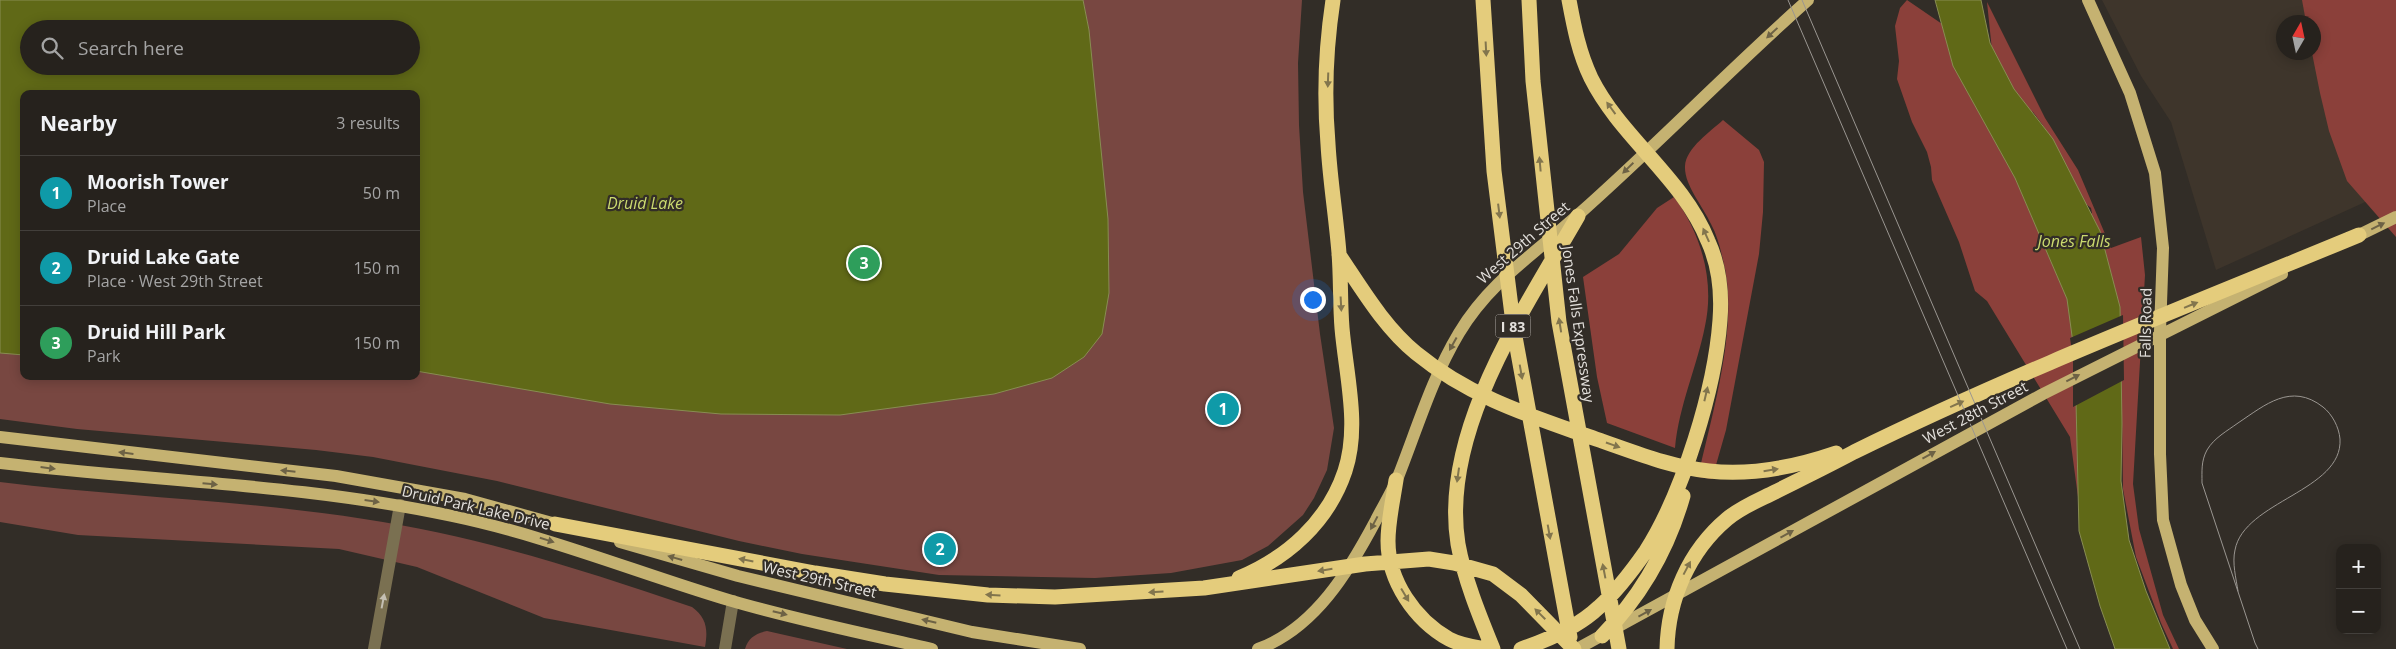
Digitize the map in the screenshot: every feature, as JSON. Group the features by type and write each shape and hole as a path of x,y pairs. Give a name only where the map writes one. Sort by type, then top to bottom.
{"highway":[{"path":"1220,586 1254,572 1279,557 1302,539 1327,507 1345,471 1351,446 1351,420 1341,307 1339,255 1327,120 1333,0"},
{"name":"I 83","path":"1483,0 1494,171 1512,322 1574,649"},
{"name":"Jones Falls Expressway","path":"1529,0 1541,172 1559,322 1619,649"},
{"path":"1568,0 1582,56 1592,79 1624,125 1697,214 1716,262 1720,290 1720,320 1716,352 1694,441 1688,478 1670,533 1644,585 1602,636"},
{"path":"1493,649 1458,545 1455,508 1457,475 1468,427 1508,340 1578,216"},
{"path":"1667,649 1676,602 1685,570 1702,545 1729,517 1752,502 1897,432 2049,364 2359,235"},
{"path":"1339,255 1388,324 1415,352 1473,392 1506,408 1675,466 1710,471 1756,472 1794,466 1897,432"},
{"path":"1521,649 1554,636 1585,619 1624,581 1646,550 1665,515 1694,441"},
{"path":"1396,480 1390,514 1388,541 1390,560 1396,579 1418,614 1432,628 1450,640 1486,649"},
{"path":"555,524 815,573 886,584 988,595 1054,597 1204,588 1399,560 1429,559 1454,562 1493,574 1521,596 1574,649"}],"main road":[{"name":"West 29th Street","path":"1258,649 1268,645 1303,622 1329,596 1353,560 1396,480 1442,364 1479,303 1519,264 1578,216 1808,0"},
{"name":"Falls Road","path":"2088,0 2130,93 2155,173 2163,248 2160,425 2163,520 2181,585 2195,620 2214,649"},
{"name":"West 28th Street","path":"1574,649 1602,636 2043,394 2396,217"},
{"name":"Druid Park Lake Drive","path":"0,437 336,476 464,498 555,524"},
{"name":"Druid Park Lake Drive","path":"0,463 98,474 304,492 400,505 506,528 574,548 733,601 932,649"},
{"name":"West 29th Street","path":"555,524 738,576 972,632 1080,649"}],"street":[{"path":"374,649 400,505"},
{"path":"725,649 733,601"}],"shaded area":[{"path":"0,0 1302,0 1298,63 1303,192 1320,334 1334,428 1327,470 1314,498 1303,515 1268,546 1242,560 1171,573 1095,578 939,575 802,554 739,541 497,481 373,457 316,450 77,429 0,419"},
{"path":"1907,0 1945,26 2074,250 2078,497 2070,437 1987,301 1975,291 1959,242 1932,180 1927,152 1912,122 1897,79 1899,61 1895,26 1900,8"},
{"path":"2102,0 2396,0 2396,188 2216,270 2171,122 2141,76"},
{"path":"2302,0 2396,0 2396,237 2347,181 2329,131 2313,60 2321,60 2321,15 2305,15"},
{"path":"1987,2 2045,118 2078,170 2111,248 2141,237 2145,275 2133,484 2139,529 2163,615 2179,649 2173,649 2136,557 2123,489 2122,418 2081,222 2092,213 2091,208 2086,204 2042,124 2033,112 2024,108 1993,60"},
{"path":"1723,120 1759,150 1764,162 1763,212 1759,254 1726,430 1712,479 1698,477 1722,368 1728,312 1727,285 1717,237 1691,188 1685,166 1686,159 1694,146"},
{"path":"1674,197 1692,226 1698,242 1707,275 1708,292 1705,326 1680,417 1675,448 1607,423 1597,377 1583,277 1619,254 1657,208"},
{"path":"0,482 274,507 364,519 448,535 571,567 692,607 701,616 705,625 705,647 544,618 417,567 339,549 78,535 0,522"},
{"path":"767,631 847,649 745,649 753,637"}],"water":[{"name":"Druid Lake","path":"0,0 1083,0 1089,30 1108,219 1109,293 1102,334 1084,357 1052,378 994,394 840,415 721,414 610,404 420,372 420,90 20,90 20,355 0,353"},
{"name":"Jones Falls","path":"1935,0 1981,0 1990,43 2014,89 2053,139 2100,231 2120,307 2121,481 2129,540 2146,591 2170,649 2115,649 2100,606 2079,531 2075,358 2067,299 2015,178 1953,66"}],"pier":[{"path":"2123,315 2124,380 2073,407 2073,358 2070,338"}],"tram line":[{"path":"1788,0 2067,649"},
{"path":"1802,0 2080,649"},
{"path":"2238,591 2234,555 2242,533 2256,519 2310,484 2326,471 2337,457 2340,439 2337,425 2323,407 2300,396 2289,396 2268,403 2248,416 2217,438 2207,450 2203,462 2202,483 2255,643 2258,649"}],"place":[{"name":"Druid Hill Park","path":"864,263"},
{"name":"Moorish Tower","path":"1223,409"},
{"name":"Druid Lake Gate","path":"940,549"}]}
